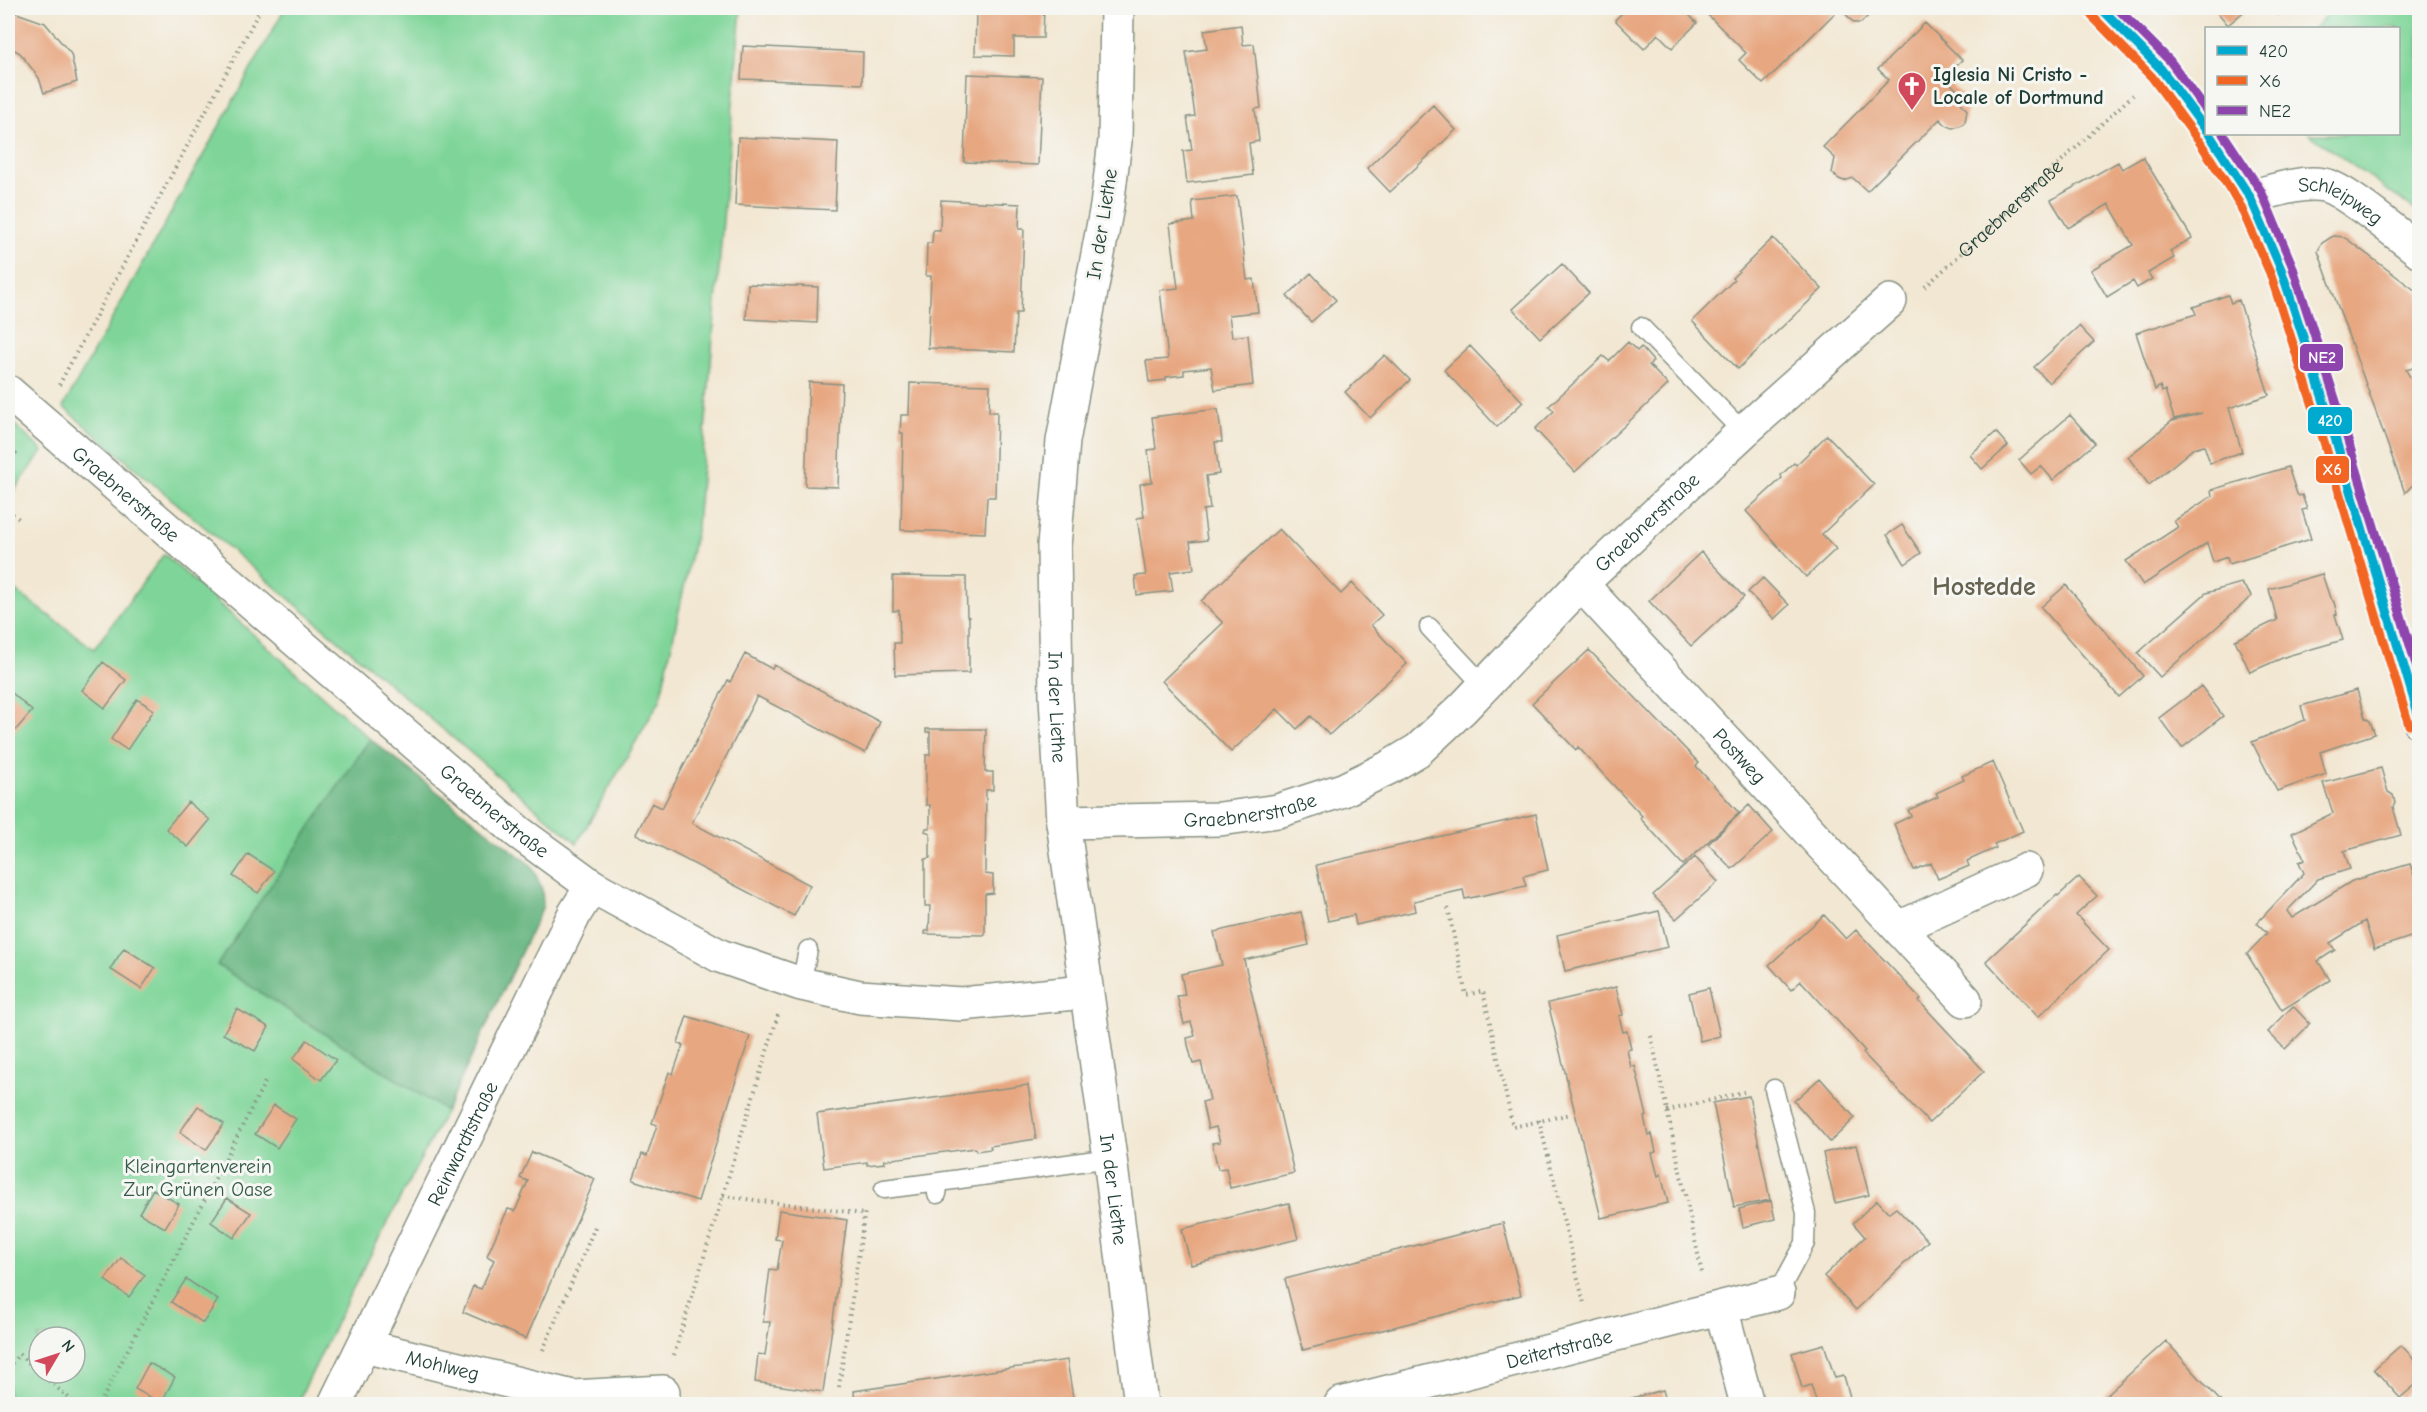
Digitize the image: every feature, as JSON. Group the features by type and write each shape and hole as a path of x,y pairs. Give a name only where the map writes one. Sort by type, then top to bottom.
{"street":[{"name":"In der Liethe","path":"1117,8 1115,141 1107,206 1063,441 1054,546 1056,697 1063,822 1110,1158 1141,1404"},
{"path":"2101,8 2161,69 2205,128"},
{"path":"2210,135 2250,197 2285,279 2420,722"},
{"name":"Schleipweg","path":"2250,197 2287,188 2324,185 2343,193 2420,251"},
{"name":"Graebnerstraße","path":"1063,822 1220,819 1289,808 1343,790 1418,750 1484,686 1581,584 1743,432 1890,301"},
{"name":"Graebnerstraße","path":"8,392 518,832 592,886 720,956 794,982 860,997 961,1004 1085,992"},
{"name":"Postweg","path":"1581,584 1965,1000"},
{"path":"1899,927 2026,870"},
{"name":"Reinwardtstraße","path":"335,1404 570,924 592,886"},
{"name":"Deitertstraße","path":"1341,1404 1778,1293"},
{"path":"1721,1308 1747,1404"},
{"name":"Mohlweg","path":"364,1346 573,1397 663,1392"}],"lane":[{"path":"1641,327 1743,432"},
{"path":"1429,627 1484,686"},
{"path":"794,982 808,950"},
{"path":"1774,1089 1806,1213 1804,1243 1778,1293"},
{"path":"884,1189 938,1188 1110,1158"}],"path":[{"path":"39,421 261,8"},
{"name":"Graebnerstraße","path":"1890,301 1909,302 2161,69"},
{"path":"8,510 19,519"},
{"path":"1448,908 1466,995 1483,991 1514,1127 1571,1114"},
{"path":"663,1392 723,1196 794,982"},
{"path":"1651,1036 1703,1276"},
{"path":"100,1404 266,1080"},
{"path":"1667,1111 1752,1090 1774,1089"},
{"path":"1539,1120 1584,1306"},
{"path":"839,1387 868,1191 884,1189"},
{"path":"723,1196 864,1214"},
{"path":"528,1386 595,1227"},
{"path":"8,1368 19,1354 27,1361"},
{"path":"55,1385 76,1404"}],"green space":[{"path":"285,8 741,8 697,526 660,700 577,843 63,407"},
{"path":"2333,8 2419,8 2419,213 2310,135 2400,135 2400,27 2315,27"},
{"path":"8,419 43,451 8,499"},
{"name":"Kleingartenverein Zur Grünen Oase","path":"164,554 370,739 218,965 446,1111 350,1294 297,1404 8,1404 8,585 94,649"},
{"path":"370,739 532,866 542,889 543,906 446,1111 217,965"}],"building":[{"path":"976,8 1044,8 1043,38 1014,38 1014,56 975,55"},
{"path":"1627,8 1685,8 1683,9 1697,23 1672,48 1658,34 1644,49 1615,20"},
{"path":"1711,8 1840,8 1763,84 1739,60 1746,53 1706,13"},
{"path":"1840,8 1876,8 1861,23 1854,23"},
{"path":"2214,8 2248,8 2228,25"},
{"path":"2270,8 2286,8 2278,15"},
{"path":"8,10 45,23 71,54 77,82 44,93 39,78 20,53 8,46"},
{"name":"Iglesia Ni Cristo - Locale of Dortmund","path":"1925,23 1962,60 1944,77 1963,96 1959,100 1967,110 1965,122 1953,128 1940,119 1867,191 1853,178 1844,181 1839,179 1832,173 1835,158 1823,147 1889,80 1878,69"},
{"path":"1241,25 1243,45 1254,44 1261,108 1255,109 1259,141 1249,143 1253,175 1187,183 1183,151 1192,150 1187,117 1195,116 1186,52 1207,49 1204,30"},
{"path":"743,46 863,52 862,84 741,79"},
{"path":"967,74 1042,77 1038,165 964,162"},
{"path":"1433,105 1456,130 1390,192 1367,168"},
{"path":"738,137 838,142 835,210 735,205"},
{"path":"2143,157 2192,238 2170,251 2174,258 2148,273 2152,279 2137,288 2133,281 2107,297 2091,270 2133,245 2109,204 2068,228 2051,200 2118,162 2122,169"},
{"path":"1237,196 1247,280 1254,279 1258,312 1229,315 1232,337 1248,335 1253,385 1215,390 1211,367 1184,370 1184,375 1149,382 1146,361 1168,359 1160,290 1178,288 1170,224 1194,221 1192,201"},
{"path":"941,200 1020,204 1019,229 1024,229 1021,313 1016,313 1014,352 928,348 931,276 926,276 927,243 932,243 933,230 940,230"},
{"path":"2333,236 2344,237 2420,294 2420,366 2406,370 2420,395 2420,477 2405,493 2318,251 2322,243"},
{"path":"1773,238 1822,289 1738,369 1692,321"},
{"path":"1562,264 1589,293 1540,338 1513,309"},
{"path":"1311,273 1336,300 1311,322 1287,296"},
{"path":"748,284 818,287 817,323 746,319"},
{"path":"2228,295 2231,303 2239,300 2269,395 2229,408 2242,452 2210,463 2204,445 2194,448 2149,485 2128,457 2172,421 2202,413 2174,419 2165,390 2162,392 2160,386 2155,390 2136,333 2196,314 2193,307"},
{"path":"2079,326 2094,342 2049,383 2034,367"},
{"path":"1628,342 1637,351 1641,347 1653,361 1649,365 1668,385 1575,472 1535,429 1554,411 1549,406 1603,356 1609,361"},
{"path":"1470,346 1523,402 1497,427 1444,370"},
{"path":"1385,355 1410,380 1370,418 1345,392"},
{"path":"809,382 842,384 838,487 805,486"},
{"path":"910,383 990,385 989,412 997,412 995,497 987,497 985,533 901,530 903,433 900,433 901,415 909,415"},
{"path":"1218,409 1222,442 1215,442 1219,474 1206,476 1210,509 1203,510 1207,540 1190,542 1194,569 1170,572 1173,591 1137,595 1135,576 1146,575 1137,518 1144,517 1140,484 1152,482 1148,450 1156,449 1152,417"},
{"path":"2070,415 2095,443 2053,480 2041,466 2031,474 2019,460"},
{"path":"1996,432 2008,446 1982,469 1970,455"},
{"path":"1827,435 1874,485 1822,534 1836,549 1806,577 1746,511 1782,478 1781,475 1794,463 1796,465"},
{"path":"2288,467 2297,494 2302,495 2307,509 2302,510 2311,539 2229,564 2227,557 2213,562 2207,543 2143,585 2126,561 2178,527 2174,521 2212,496 2211,490"},
{"path":"1902,525 1921,553 1905,564 1887,535"},
{"path":"1279,529 1341,594 1352,583 1382,615 1371,625 1407,664 1329,735 1311,716 1297,729 1277,709 1231,752 1162,681 1223,623 1201,601"},
{"path":"1701,552 1744,597 1691,646 1649,601"},
{"path":"2322,574 2330,598 2334,602 2337,614 2335,615 2343,640 2287,656 2250,672 2235,640 2277,620 2269,589"},
{"path":"893,576 966,577 969,673 895,675 894,643 900,643 899,610 893,611"},
{"path":"1763,578 1789,605 1774,619 1748,592"},
{"path":"2241,583 2252,596 2160,677 2138,653 2206,593"},
{"path":"2066,585 2143,676 2119,697 2041,607"},
{"path":"1589,650 1699,763 1696,766 1739,813 1683,865 1640,818 1642,816 1578,747 1576,750 1532,703"},
{"path":"745,654 772,669 774,665 880,722 865,753 757,696 692,823 810,885 794,916 636,834 652,803 662,808 728,680 730,682"},
{"path":"103,662 126,680 105,708 82,690"},
{"path":"2201,686 2223,716 2182,748 2159,718"},
{"path":"2357,690 2365,718 2370,721 2375,734 2320,752 2326,774 2277,791 2252,742 2305,720 2301,706"},
{"path":"11,692 32,711 9,738 8,697"},
{"path":"137,699 154,710 127,750 111,739"},
{"path":"926,729 986,729 985,772 993,772 993,790 986,790 985,874 993,875 993,893 985,894 985,935 925,934 925,931 929,931 930,906 925,906 925,859 930,858 930,833 925,831 926,828 930,828 930,805 926,805 926,755 930,755 930,732 926,732"},
{"path":"1993,762 2023,831 1994,844 1996,848 1967,861 1969,866 1938,879 1931,863 1914,870 1894,824 1911,816 1908,810 1938,797 1936,793 1964,780 1962,776"},
{"path":"2381,768 2388,792 2393,795 2395,803 2393,807 2401,835 2344,851 2350,869 2318,879 2287,911 2292,918 2352,881 2410,864 2420,892 2420,934 2374,949 2365,921 2330,943 2335,950 2318,961 2330,980 2282,1010 2247,954 2267,933 2257,923 2304,873 2299,862 2305,860 2292,833 2333,813 2323,783"},
{"path":"188,802 210,820 188,847 166,829"},
{"path":"1749,805 1773,832 1732,869 1708,844"},
{"path":"1536,814 1548,870 1523,876 1526,886 1465,899 1463,890 1414,901 1416,911 1356,925 1354,915 1328,921 1316,865"},
{"path":"248,854 274,871 258,893 233,876"},
{"path":"1695,857 1718,882 1676,919 1653,895"},
{"path":"2079,877 2097,896 2076,915 2109,950 2038,1017 1986,961"},
{"path":"1659,911 1668,947 1565,971 1557,935"},
{"path":"1301,912 1309,945 1244,960 1294,1173 1230,1188 1226,1168 1218,1169 1212,1143 1220,1142 1216,1127 1208,1129 1202,1102 1210,1100 1201,1062 1193,1064 1188,1045 1187,1038 1195,1036 1191,1022 1184,1024 1177,996 1185,995 1181,974 1222,965 1214,932"},
{"path":"1824,915 1846,939 1856,930 1984,1071 1929,1123 1863,1053 1865,1051 1801,981 1791,990 1769,965"},
{"path":"124,948 155,968 141,989 110,969"},
{"path":"1616,987 1623,1015 1619,1016 1623,1032 1627,1031 1631,1049 1627,1050 1631,1067 1635,1066 1647,1116 1644,1117 1648,1135 1652,1134 1656,1152 1652,1153 1658,1176 1661,1174 1668,1203 1601,1218 1548,1003"},
{"path":"1709,988 1720,1036 1700,1041 1689,993"},
{"path":"2293,1006 2310,1024 2285,1049 2268,1032"},
{"path":"237,1009 269,1027 255,1051 223,1034"},
{"path":"687,1016 750,1036 698,1201 633,1180 642,1154 647,1156 657,1125 652,1123 669,1072 673,1074 683,1045 678,1043"},
{"path":"307,1040 336,1060 321,1080 293,1059"},
{"path":"1820,1078 1855,1118 1830,1142 1794,1101"},
{"path":"1028,1085 1036,1139 990,1146 991,1149 976,1151 975,1148 884,1160 885,1163 867,1165 867,1162 824,1168 817,1114"},
{"path":"1749,1096 1770,1200 1734,1207 1713,1103"},
{"path":"274,1105 296,1119 277,1148 255,1134"},
{"path":"198,1106 224,1124 206,1150 180,1132"},
{"path":"1856,1145 1869,1195 1835,1203 1823,1153"},
{"path":"532,1152 595,1179 526,1339 463,1312 473,1286 481,1289 494,1260 487,1256 508,1209 515,1211 528,1181 520,1178"},
{"path":"153,1189 179,1204 165,1228 139,1213"},
{"path":"227,1198 251,1213 234,1238 211,1222"},
{"path":"1877,1200 1889,1213 1896,1208 1928,1241 1856,1310 1824,1276 1865,1237 1853,1223"},
{"path":"1771,1201 1775,1219 1743,1227 1739,1209"},
{"path":"1289,1203 1298,1239 1191,1265 1182,1229"},
{"path":"779,1210 847,1220 823,1392 755,1382 758,1354 765,1355 770,1322 763,1322 770,1269 777,1270 782,1240 775,1239"},
{"path":"1503,1223 1521,1295 1303,1350 1285,1279"},
{"path":"121,1258 145,1275 129,1297 105,1280"},
{"path":"186,1279 218,1300 203,1323 171,1302"},
{"path":"2166,1341 2223,1404 2111,1404 2104,1397"},
{"path":"1824,1344 1835,1378 1844,1376 1852,1404 1817,1404 1811,1385 1802,1388 1792,1353"},
{"path":"2401,1345 2420,1365 2420,1381 2400,1398 2374,1369"},
{"path":"1067,1360 1074,1404 855,1404 854,1391"},
{"path":"149,1363 175,1377 161,1403 135,1389"},
{"path":"1663,1390 1667,1404 1609,1404"}],"transit line":[{"name":"420","path":"2101,8 2161,69 2205,129"},
{"name":"NE2","path":"2117,8 2170,61 2205,109"},
{"name":"X6","path":"2092,16 2152,77 2196,137"},
{"name":"420","path":"2210,135 2250,197 2281,269 2327,411 2420,720"},
{"name":"NE2","path":"2224,135 2261,191 2292,265 2420,678"},
{"name":"X6","path":"2199,141 2239,203 2270,273 2316,415 2409,725"}],"place":[{"name":"Iglesia Ni Cristo - Locale of Dortmund","path":"1912,112"}],"district":[{"name":"Hostedde","path":"1984,587"}]}
